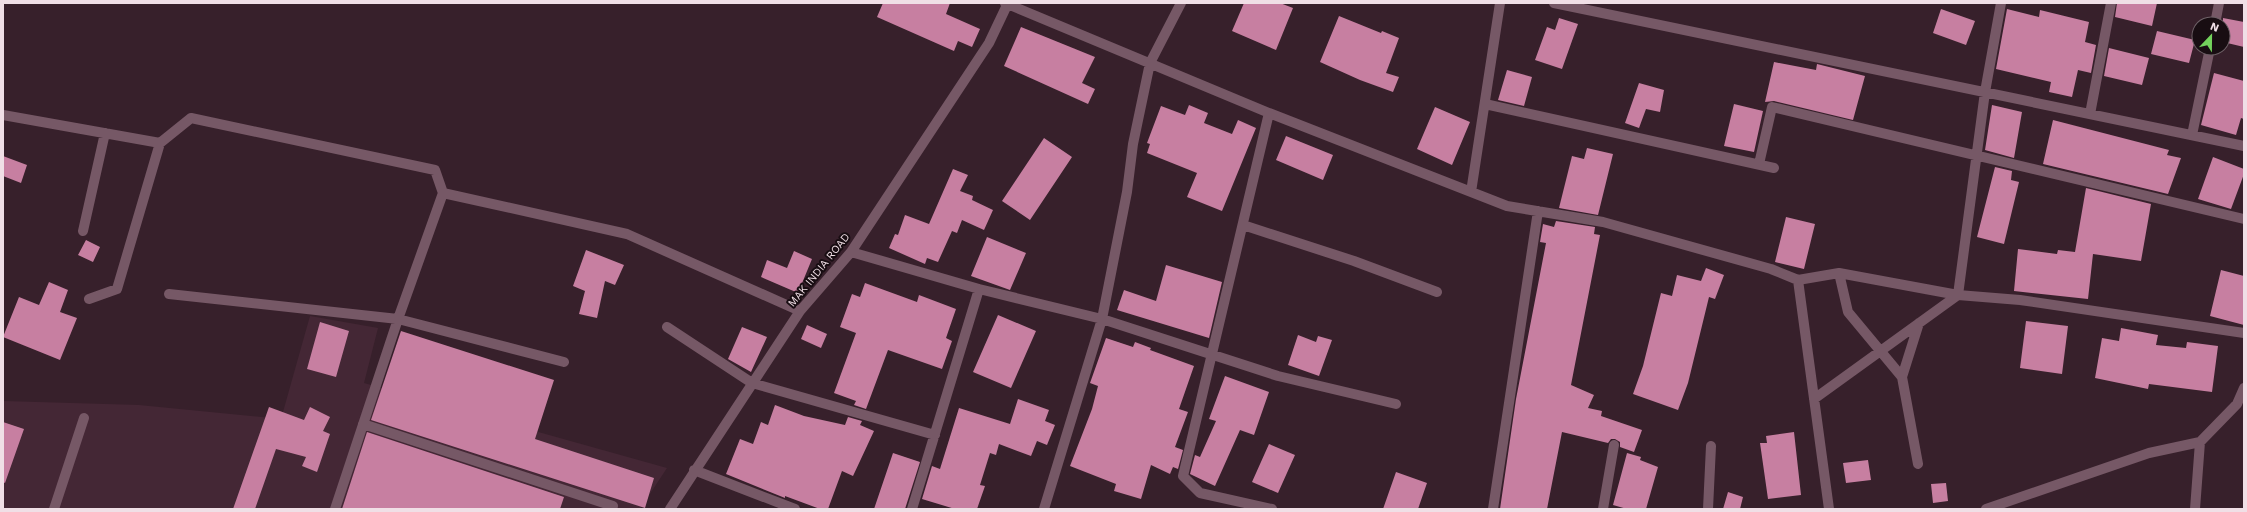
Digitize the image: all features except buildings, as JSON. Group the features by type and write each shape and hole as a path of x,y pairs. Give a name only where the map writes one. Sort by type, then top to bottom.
{"street":[{"path":"1007,3 1269,113 1507,206 1603,222 1771,269 1798,280 1839,272 1958,296 2020,300 2244,333"},
{"name":"MAK INDIA ROAD","path":"670,509 694,470 800,311 851,252 989,43 1007,3"},
{"path":"1044,509 1102,319 1127,192 1133,144 1150,63 1181,3"},
{"path":"1471,192 1500,3"},
{"path":"1554,3 2244,146"},
{"path":"1814,398 1958,296 1985,92 2001,3"},
{"path":"2090,114 2111,3"},
{"path":"2217,16 2219,3"},
{"path":"2192,135 2208,56"},
{"path":"1485,104 1774,168"},
{"path":"1759,164 1772,107 2244,219"},
{"path":"1269,113 1214,354 1183,476 1200,493 1272,509"},
{"path":"3,115 160,143"},
{"path":"89,299 117,289 160,143 191,118 435,170 443,193 398,319 335,509"},
{"path":"83,232 105,133"},
{"path":"443,193 627,234 800,311"},
{"path":"1493,509 1538,211"},
{"path":"1243,225 1354,261 1437,292"},
{"path":"851,252 979,289 1102,319 1214,354 1278,376 1396,404"},
{"path":"1839,272 1848,312 1902,377"},
{"path":"1798,280 1830,509"},
{"path":"912,509 979,289"},
{"path":"169,294 398,319 564,362"},
{"path":"1918,464 1902,377 1919,323"},
{"path":"667,327 752,382 935,435"},
{"path":"1986,509 2149,453 2200,442 2237,404 2244,388"},
{"path":"54,509 84,418"},
{"path":"363,424 612,508"},
{"path":"2195,509 2200,442"},
{"path":"1602,509 1614,445"},
{"path":"1708,509 1711,446"},
{"path":"694,470 795,509"}],"shaded area":[{"path":"310,316 378,328 364,383 667,468 640,509 3,509 3,401 139,405 281,419"}]}
